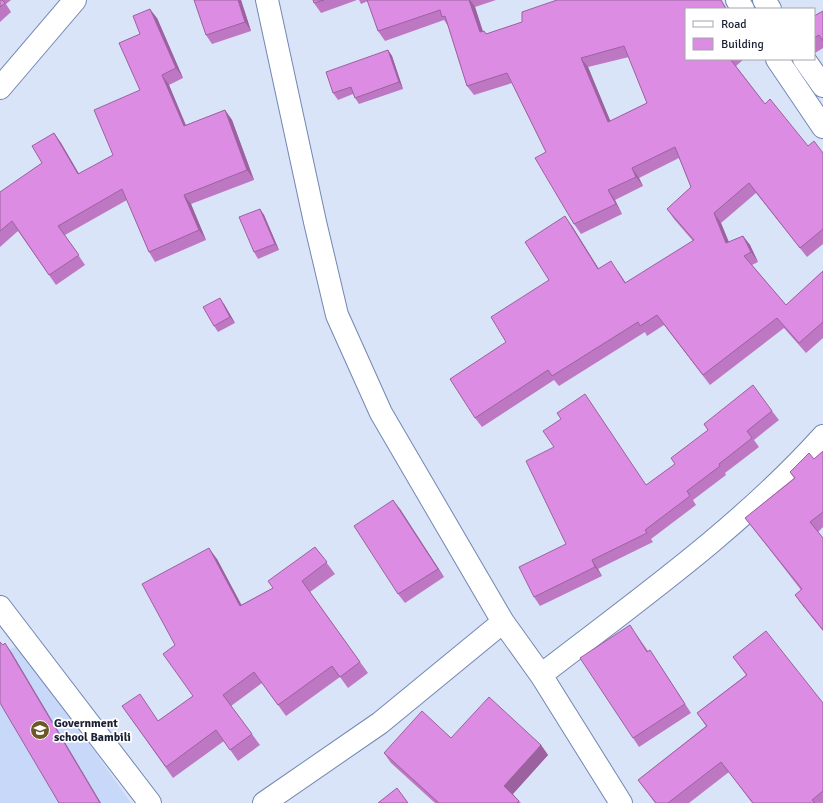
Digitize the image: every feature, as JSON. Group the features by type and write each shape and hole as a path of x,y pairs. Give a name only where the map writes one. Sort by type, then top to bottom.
{"street":[{"path":"0,88 75,0"},
{"path":"267,0 315,222 337,315 380,413 503,622 541,675 621,803"},
{"path":"778,60 823,127"},
{"path":"805,60 823,86"},
{"path":"541,675 716,539 800,461 823,436"},
{"path":"0,608 150,803"},
{"path":"264,803 380,723 503,622"}],"shaded area":[{"name":"Government school Bambili","path":"19,644 131,803 0,803 0,656"}],"building":[{"path":"0,0 5,3 0,7"},
{"path":"194,0 238,0 245,22 206,35"},
{"path":"313,0 324,0 314,3"},
{"path":"367,0 469,0 480,32 484,31 486,34 522,22 522,12 557,0 721,0 725,8 685,8 685,60 731,60 765,104 770,99 808,146 814,141 823,153 823,229 800,248 749,183 714,213 726,243 743,236 751,252 744,256 786,305 823,271 823,322 799,343 777,318 703,375 657,315 640,326 638,322 552,376 548,370 475,418 450,379 506,342 491,317 549,280 525,242 565,216 598,269 611,261 625,283 694,240 667,209 691,187 675,147 632,168 636,177 608,190 616,204 574,224 535,158 546,152 507,73 467,86 445,16 442,17 440,10 378,31","holes":["624,46 647,103 608,122 581,58"]},
{"path":"150,9 176,68 162,75 184,126 225,110 247,170 184,195 199,230 149,252 122,189 58,226 79,255 49,275 12,221 0,231 0,192 42,163 32,146 54,133 78,174 113,155 94,110 140,90 119,43 140,34 133,16"},
{"path":"823,11 823,41 819,35 815,37 815,15"},
{"path":"388,50 399,82 355,98 351,87 333,93 326,72"},
{"path":"260,209 275,244 254,252 239,217"},
{"path":"220,298 230,317 214,326 203,307"},
{"path":"753,385 772,411 747,431 752,438 719,464 720,466 687,491 690,496 645,530 647,533 592,560 595,567 534,597 519,567 566,544 526,461 554,447 543,431 561,419 557,413 585,394 646,485 675,464 671,458 708,430 704,424"},
{"path":"823,451 823,512 810,522 823,538 823,630 795,595 802,589 745,518 795,478 790,472 809,453 814,459"},
{"path":"393,500 438,569 398,594 354,526"},
{"path":"315,547 327,562 302,581 360,662 340,677 332,666 278,705 254,672 223,695 252,734 230,750 216,730 166,767 122,706 140,694 158,721 193,696 163,654 175,645 142,584 209,548 240,606 273,588 268,581"},
{"path":"630,625 647,652 650,650 685,704 633,738 580,658"},
{"path":"766,631 823,703 823,791 812,800 815,803 753,803 721,762 668,803 656,803 638,780 707,726 697,713 747,675 733,657"},
{"path":"0,642 3,645 5,643 100,803 59,803 0,703"},
{"path":"489,697 541,745 504,786 519,801 517,803 439,803 384,753 422,711 451,738"},
{"path":"397,788 408,803 378,803"}],"place":[{"name":"Government school Bambili","path":"40,730"}]}
